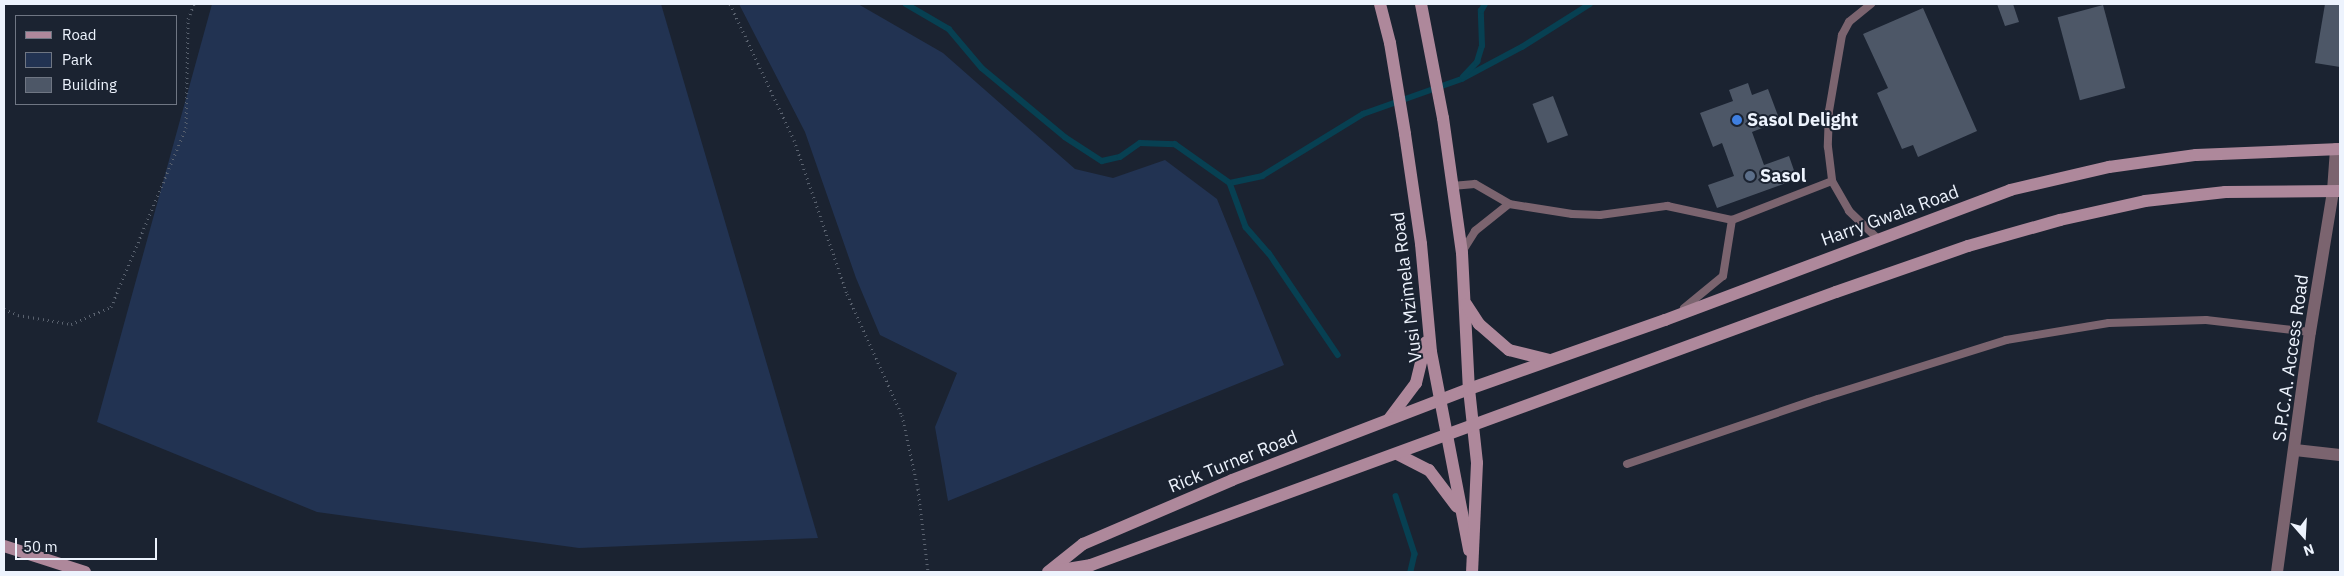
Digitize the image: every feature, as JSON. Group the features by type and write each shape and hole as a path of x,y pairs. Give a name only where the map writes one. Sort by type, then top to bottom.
{"main road":[{"name":"Vusi Mzimela Road","path":"1380,4 1390,42 1421,244 1428,328 1440,402 1448,434 1459,510 1472,568"},
{"name":"Vusi Mzimela Road","path":"1421,4 1427,24 1443,118 1462,253 1469,389 1477,464 1472,568"},
{"name":"Harry Gwala Road","path":"1440,402 1469,389 1666,320 2010,190 2109,167 2196,155 2338,149"},
{"path":"1473,425 1836,292 1968,246 2060,220 2145,201 2225,192 2337,191"},
{"path":"1466,304 1480,324 1509,350 1551,361"},
{"path":"1389,419 1416,383 1422,368 1428,328"},
{"name":"Rick Turner Road","path":"1047,572 1084,544 1232,480 1389,419 1440,402"},
{"name":"Rick Turner Road","path":"1047,572 1091,565 1473,425"},
{"path":"1397,454 1429,470 1459,510"},
{"path":"4,546 85,572"}],"street":[{"name":"S.P.C.A. Access Road","path":"2277,572 2310,332 2337,191 2338,149"},
{"path":"2295,450 2340,455"}],"lane":[{"path":"1871,4 1849,22 1842,36 1829,111 1828,147 1832,181 1850,211 1879,240"},
{"path":"1452,186 1475,184 1509,204 1600,215 1676,207 1715,219 1732,220 1832,181"},
{"path":"1462,253 1474,231 1509,204"},
{"path":"1666,320 1698,300 1723,276 1732,220"},
{"path":"1627,464 1818,399 2006,340 2108,323 2206,320 2310,332"}],"path":[{"path":"4,309 18,315 71,324 111,307 186,128 188,19 194,4"},
{"path":"730,4 794,140 847,294 902,415 918,489 928,572"}],"green space":[{"path":"212,4 661,4 818,538 579,548 317,512 97,422"},
{"path":"739,4 858,4 943,53 1075,169 1113,178 1165,160 1217,199 1284,365 948,501 935,427 957,373 880,335 856,278 805,132"}],"building":[{"path":"1997,4 2013,4 2019,22 2005,26"},
{"path":"2325,4 2340,4 2340,67 2315,63"},
{"path":"2103,5 2125,88 2080,100 2058,17"},
{"path":"1923,8 1977,131 1918,157 1913,145 1902,149 1877,93 1888,88 1863,34"},
{"path":"1748,83 1752,95 1768,89 1780,121 1752,132 1764,165 1789,156 1797,179 1717,208 1708,185 1734,176 1722,143 1713,147 1700,113 1733,101 1729,90"},
{"path":"1553,96 1568,135 1548,143 1532,104"}],"waterway":[{"path":"906,4 949,29 982,68 1065,137 1102,161 1120,157 1140,143 1175,144 1230,183 1262,176 1363,114 1462,79 1522,47 1590,4"},
{"path":"1463,77 1477,62 1482,46 1481,11 1485,4"},
{"path":"1230,183 1246,227 1269,253 1338,355"},
{"path":"1396,496 1415,554 1411,572"}],"place":[{"name":"Sasol Delight","path":"1737,120"},
{"name":"Sasol","path":"1750,176"}]}
